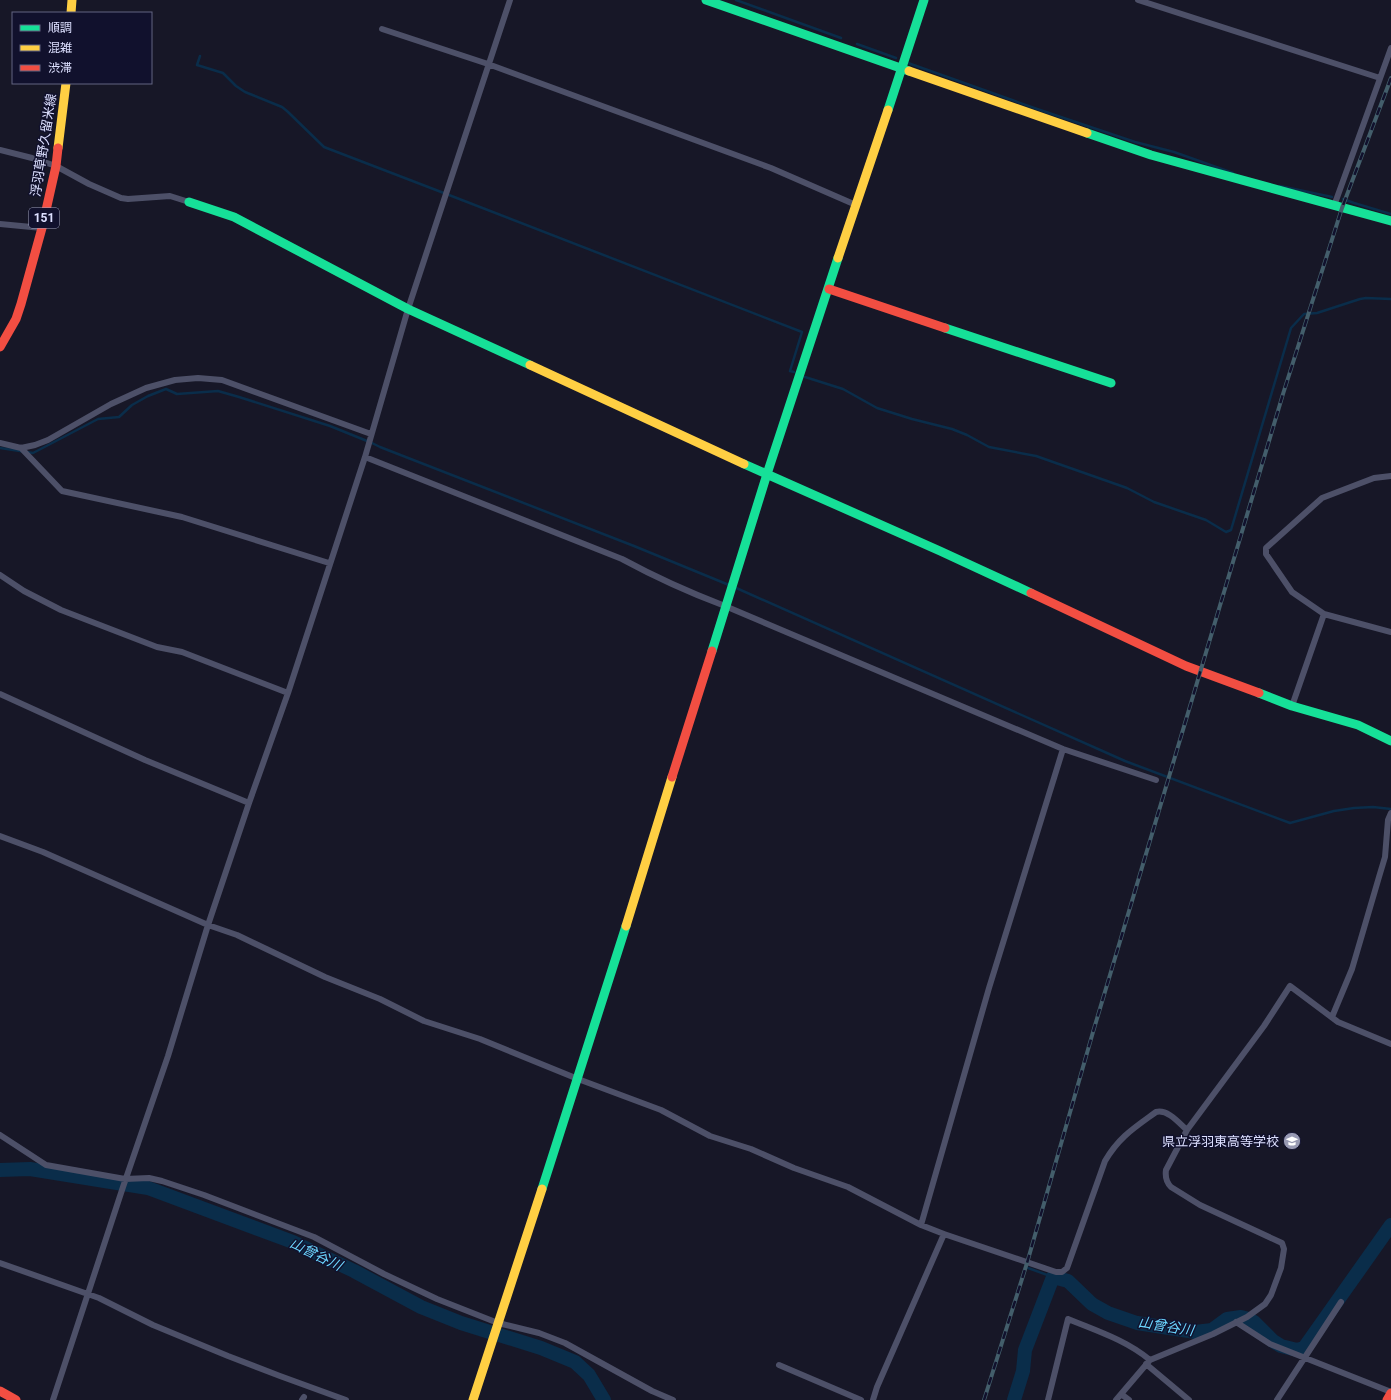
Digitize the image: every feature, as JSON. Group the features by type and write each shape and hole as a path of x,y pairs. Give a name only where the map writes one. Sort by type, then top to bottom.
{"main road":[{"path":"71,12 72,0"},
{"path":"706,0 1151,155 1391,221"},
{"path":"473,1400 578,1079 767,474 924,0"},
{"name":"浮羽草野久留米線","path":"0,347 16,319 42,228 56,166 66,84"},
{"path":"189,202 234,217 408,309 767,474 940,551 1186,666 1292,706 1358,725 1391,741"},
{"path":"829,289 1111,383"},
{"path":"0,1391 16,1400"},
{"path":"1388,1400 1391,1392"}],"street":[{"path":"53,1400 124,1182 168,1056 208,925 288,693 329,563 365,457 408,309 445,193 510,0"},
{"path":"1138,0 1380,78"},
{"path":"382,29 488,64 771,168 856,205"},
{"path":"1334,206 1391,48"},
{"path":"0,150 56,166 89,184 121,198 128,199 170,196 189,202"},
{"path":"0,224 42,228"},
{"path":"0,443 20,448 35,445 48,440 111,404 146,388 175,380 198,378 222,380 371,434"},
{"path":"20,448 62,490 182,517 329,563"},
{"path":"365,457 622,559 656,578 1062,749 1156,780"},
{"path":"1391,476 1374,478 1322,498 1266,548 1266,554 1292,592 1324,614 1391,632"},
{"path":"0,575 24,591 61,610 157,648 182,652 288,693"},
{"path":"1292,706 1324,614"},
{"path":"0,694 151,763 249,803"},
{"path":"921,1225 989,988 1062,749"},
{"path":"1332,1017 1352,969 1384,857 1388,820 1391,813"},
{"path":"0,836 76,866 208,925 237,935 325,977 380,999 424,1021 480,1039 578,1079 661,1110 710,1136 751,1149 794,1168 848,1187 921,1225 1056,1272 1062,1272 1067,1268 1105,1161 1112,1149 1122,1138 1156,1112 1160,1111 1167,1113 1187,1130"},
{"path":"1384,857 1391,862"},
{"path":"1116,1400 1148,1362 1213,1334 1245,1318 1265,1304 1271,1295 1281,1268 1284,1250 1282,1243 1200,1205 1171,1187 1167,1183 1165,1176 1166,1170 1187,1130 1264,1026 1290,986 1332,1017 1348,1026 1391,1044"},
{"path":"0,1135 10,1140 46,1165 124,1182 149,1178 162,1181 314,1236 384,1274 437,1299 495,1330 539,1333 566,1343 652,1391 673,1400"},
{"path":"873,1400 880,1380 944,1234"},
{"path":"0,1263 87,1294 160,1328 331,1397 346,1400"},
{"path":"1277,1400 1341,1302"},
{"path":"1048,1400 1068,1319 1119,1340 1139,1351 1148,1362 1189,1400"},
{"path":"1236,1322 1270,1344 1391,1392"},
{"path":"779,1365 861,1400"},
{"path":"1121,1394 1129,1400"}],"waterway":[{"path":"736,0 841,38"},
{"path":"857,44 896,58"},
{"path":"200,56 197,65 223,73 236,86 245,92 282,107 324,147 802,332 790,371 794,372"},
{"path":"908,63 1040,110 1135,142 1174,152 1233,173"},
{"path":"1280,186 1332,197"},
{"path":"1343,199 1391,214"},
{"path":"805,377 843,389 877,408 952,429 989,447 1036,456 1127,488 1154,502 1206,520 1226,532 1231,530 1291,328 1304,314 1317,313 1360,299 1391,299"},
{"path":"0,448 33,453 98,419 119,417 132,405 148,396 166,389 177,394 218,391 330,426 729,585"},
{"path":"734,587 1125,761 1290,823 1334,811 1354,808 1373,807 1391,809"},
{"name":"山曾谷川","path":"0,1170 30,1169 148,1188 293,1242 354,1271 421,1307 461,1323 541,1348 575,1362 589,1375 604,1400"},
{"name":"山曾谷川","path":"1014,1400 1023,1371 1025,1350 1053,1277 1068,1281 1092,1304 1108,1313 1137,1323 1195,1332 1212,1330 1227,1319 1241,1317 1254,1322 1273,1341 1281,1346 1297,1350 1304,1348 1391,1225"},
{"path":"1028,1268 1053,1277"}],"railway":[{"path":"984,1400 1027,1263 1093,1032 1283,394 1342,208 1391,78"}],"traffic: fast":[{"path":"706,0 909,71"},
{"path":"888,110 924,0"},
{"path":"1087,133 1151,155 1391,221"},
{"path":"189,202 234,217 408,309 530,365"},
{"path":"712,651 767,474 838,258"},
{"path":"945,328 1111,383"},
{"path":"744,464 1031,593"},
{"path":"1259,693 1292,706 1358,725 1391,741"},
{"path":"542,1189 626,926"}],"traffic: slow":[{"path":"71,12 72,0"},
{"path":"909,71 1087,133"},
{"path":"58,148 66,84"},
{"path":"838,258 888,110"},
{"path":"530,365 744,464"},
{"path":"626,926 672,777"},
{"path":"473,1400 542,1189"}],"traffic: jam":[{"path":"0,347 16,319 21,304 42,228 56,166 58,148"},
{"path":"829,289 945,328"},
{"path":"1031,593 1186,666 1259,693"},
{"path":"672,777 712,651"},
{"path":"0,1391 16,1400"},
{"path":"1387,1400 1391,1393"}],"place":[{"name":"県立浮羽東高等学校","path":"1292,1141"}]}
